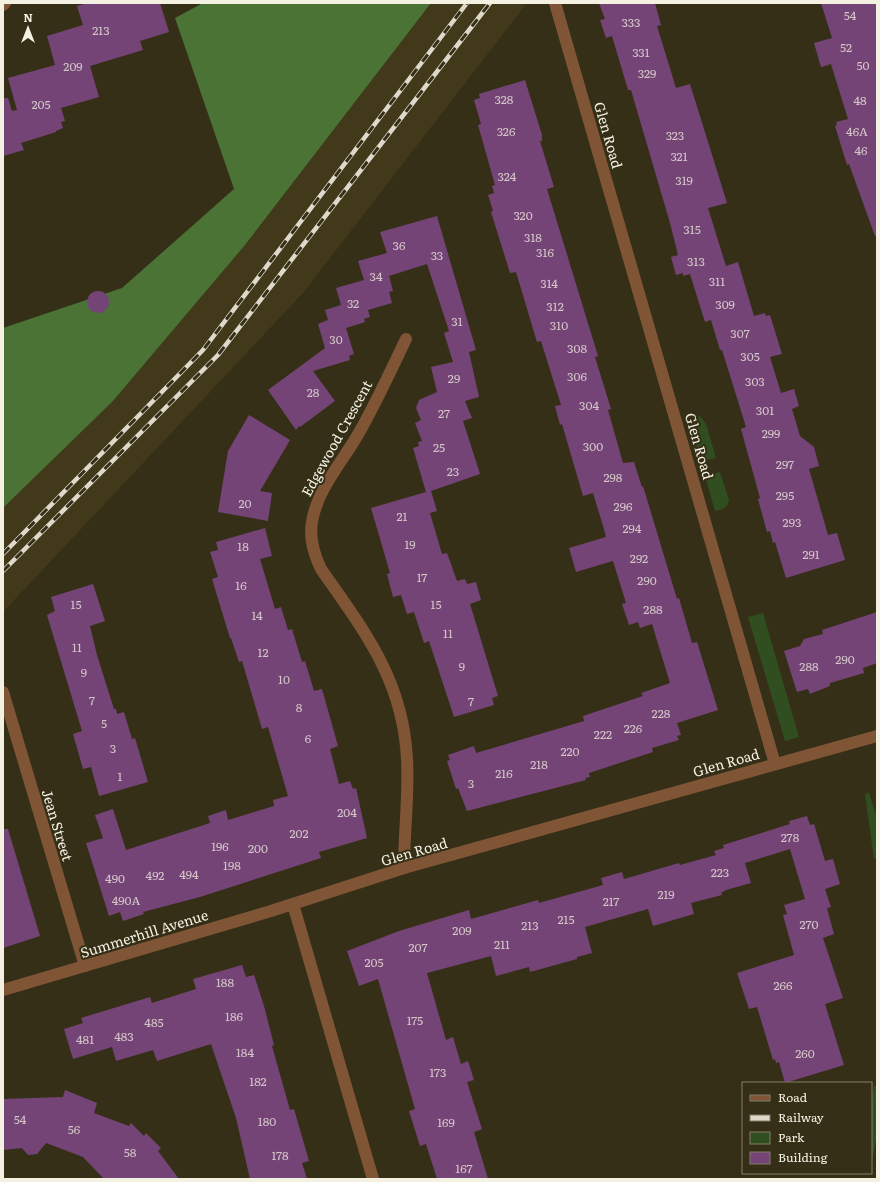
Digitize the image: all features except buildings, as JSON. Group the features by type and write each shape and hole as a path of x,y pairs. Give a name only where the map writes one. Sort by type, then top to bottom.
{"street":[{"name":"Glen Road","path":"293,904 404,868 775,764 555,3"},
{"name":"Edgewood Crescent","path":"404,868 407,758 401,713 386,668 371,641 321,569 311,538 312,523 316,506 360,431 406,339"},
{"name":"Jean Street","path":"3,692 85,966"},
{"path":"775,764 877,736"},
{"path":"293,904 373,1179"},
{"name":"Summerhill Avenue","path":"3,990 293,904"}],"shaded area":[{"path":"431,3 527,3 303,293 3,612 3,508 113,401 245,245"}],"green space":[{"path":"203,3 431,3 245,245 113,401 3,508 3,328 122,288 234,189 175,18"},
{"path":"700,416 706,424 716,458 701,461 689,420"},
{"path":"720,472 729,500 724,508 715,511 705,476"},
{"path":"763,613 799,737 785,741 748,617"},
{"path":"869,793 877,817 877,858 874,859 865,794"},
{"path":"874,1086 877,1086 877,1134 872,1162 872,1099"}],"railway":[{"path":"3,554 203,350 467,3"},
{"path":"3,571 218,355 490,3"}]}
